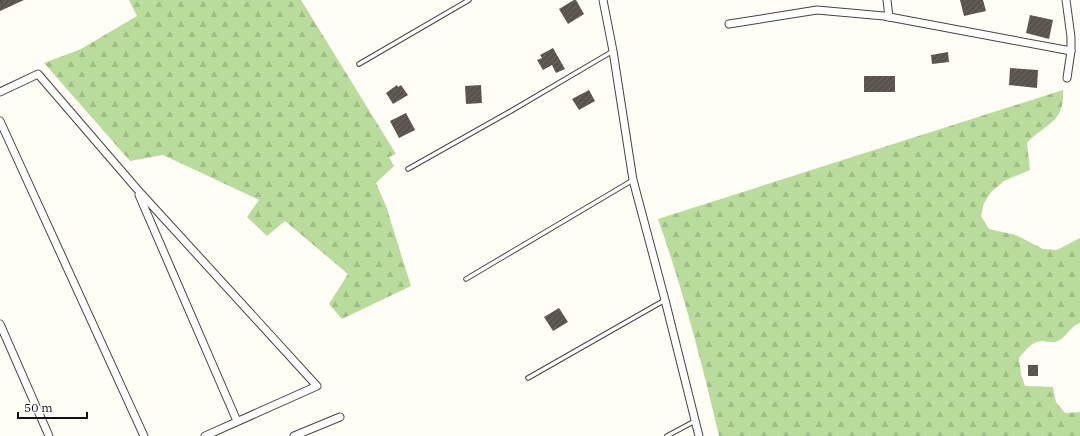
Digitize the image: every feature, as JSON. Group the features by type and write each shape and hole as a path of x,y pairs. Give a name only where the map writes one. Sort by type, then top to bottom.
{"street":[{"path":"603,0 613,51 633,180 699,436"},
{"path":"887,0 889,17"},
{"path":"1066,0 1071,37 1071,51 1067,78"},
{"path":"729,24 817,10 889,17 1071,51"},
{"path":"0,92 38,74 137,189 317,386 205,436"},
{"path":"0,121 144,436"},
{"path":"137,189 237,421"},
{"path":"0,324 49,436"},
{"path":"294,436 340,417"}],"lane":[{"path":"359,64 470,0"},
{"path":"408,169 613,51"},
{"path":"466,279 633,180"},
{"path":"528,378 665,300"},
{"path":"667,436 696,420"}],"green space":[{"path":"129,0 301,0 396,154 389,157 394,166 376,183 386,206 411,286 342,319 329,304 348,274 285,221 267,236 247,217 259,200 163,155 130,161 44,63 81,49 137,16"},
{"path":"1063,90 1063,101 1057,116 1027,143 1030,170 1004,181 992,191 984,203 981,216 989,229 1016,235 1043,249 1057,250 1080,238 1080,323 1073,327 1059,340 1053,342 1038,341 1029,347 1019,358 1021,374 1025,386 1053,387 1056,402 1065,413 1080,412 1080,436 719,436 692,327 658,219"}],"building":[{"path":"0,0 24,0 0,11"},
{"path":"576,0 584,14 568,24 559,9"},
{"path":"960,0 983,0 986,11 964,16"},
{"path":"1030,15 1053,20 1049,39 1026,33"},
{"path":"553,48 565,69 556,73 552,65 543,70 537,60 542,58 540,55"},
{"path":"948,52 949,62 932,64 931,55"},
{"path":"1010,68 1038,70 1037,88 1009,85"},
{"path":"864,76 895,76 895,92 864,92"},
{"path":"397,85 398,87 401,85 408,95 393,104 386,93"},
{"path":"481,85 482,103 466,104 465,86"},
{"path":"589,90 595,101 579,110 572,99"},
{"path":"406,113 415,130 399,138 390,121"},
{"path":"559,308 568,322 553,331 544,317"},
{"path":"1028,365 1038,365 1038,376 1028,376"}]}
